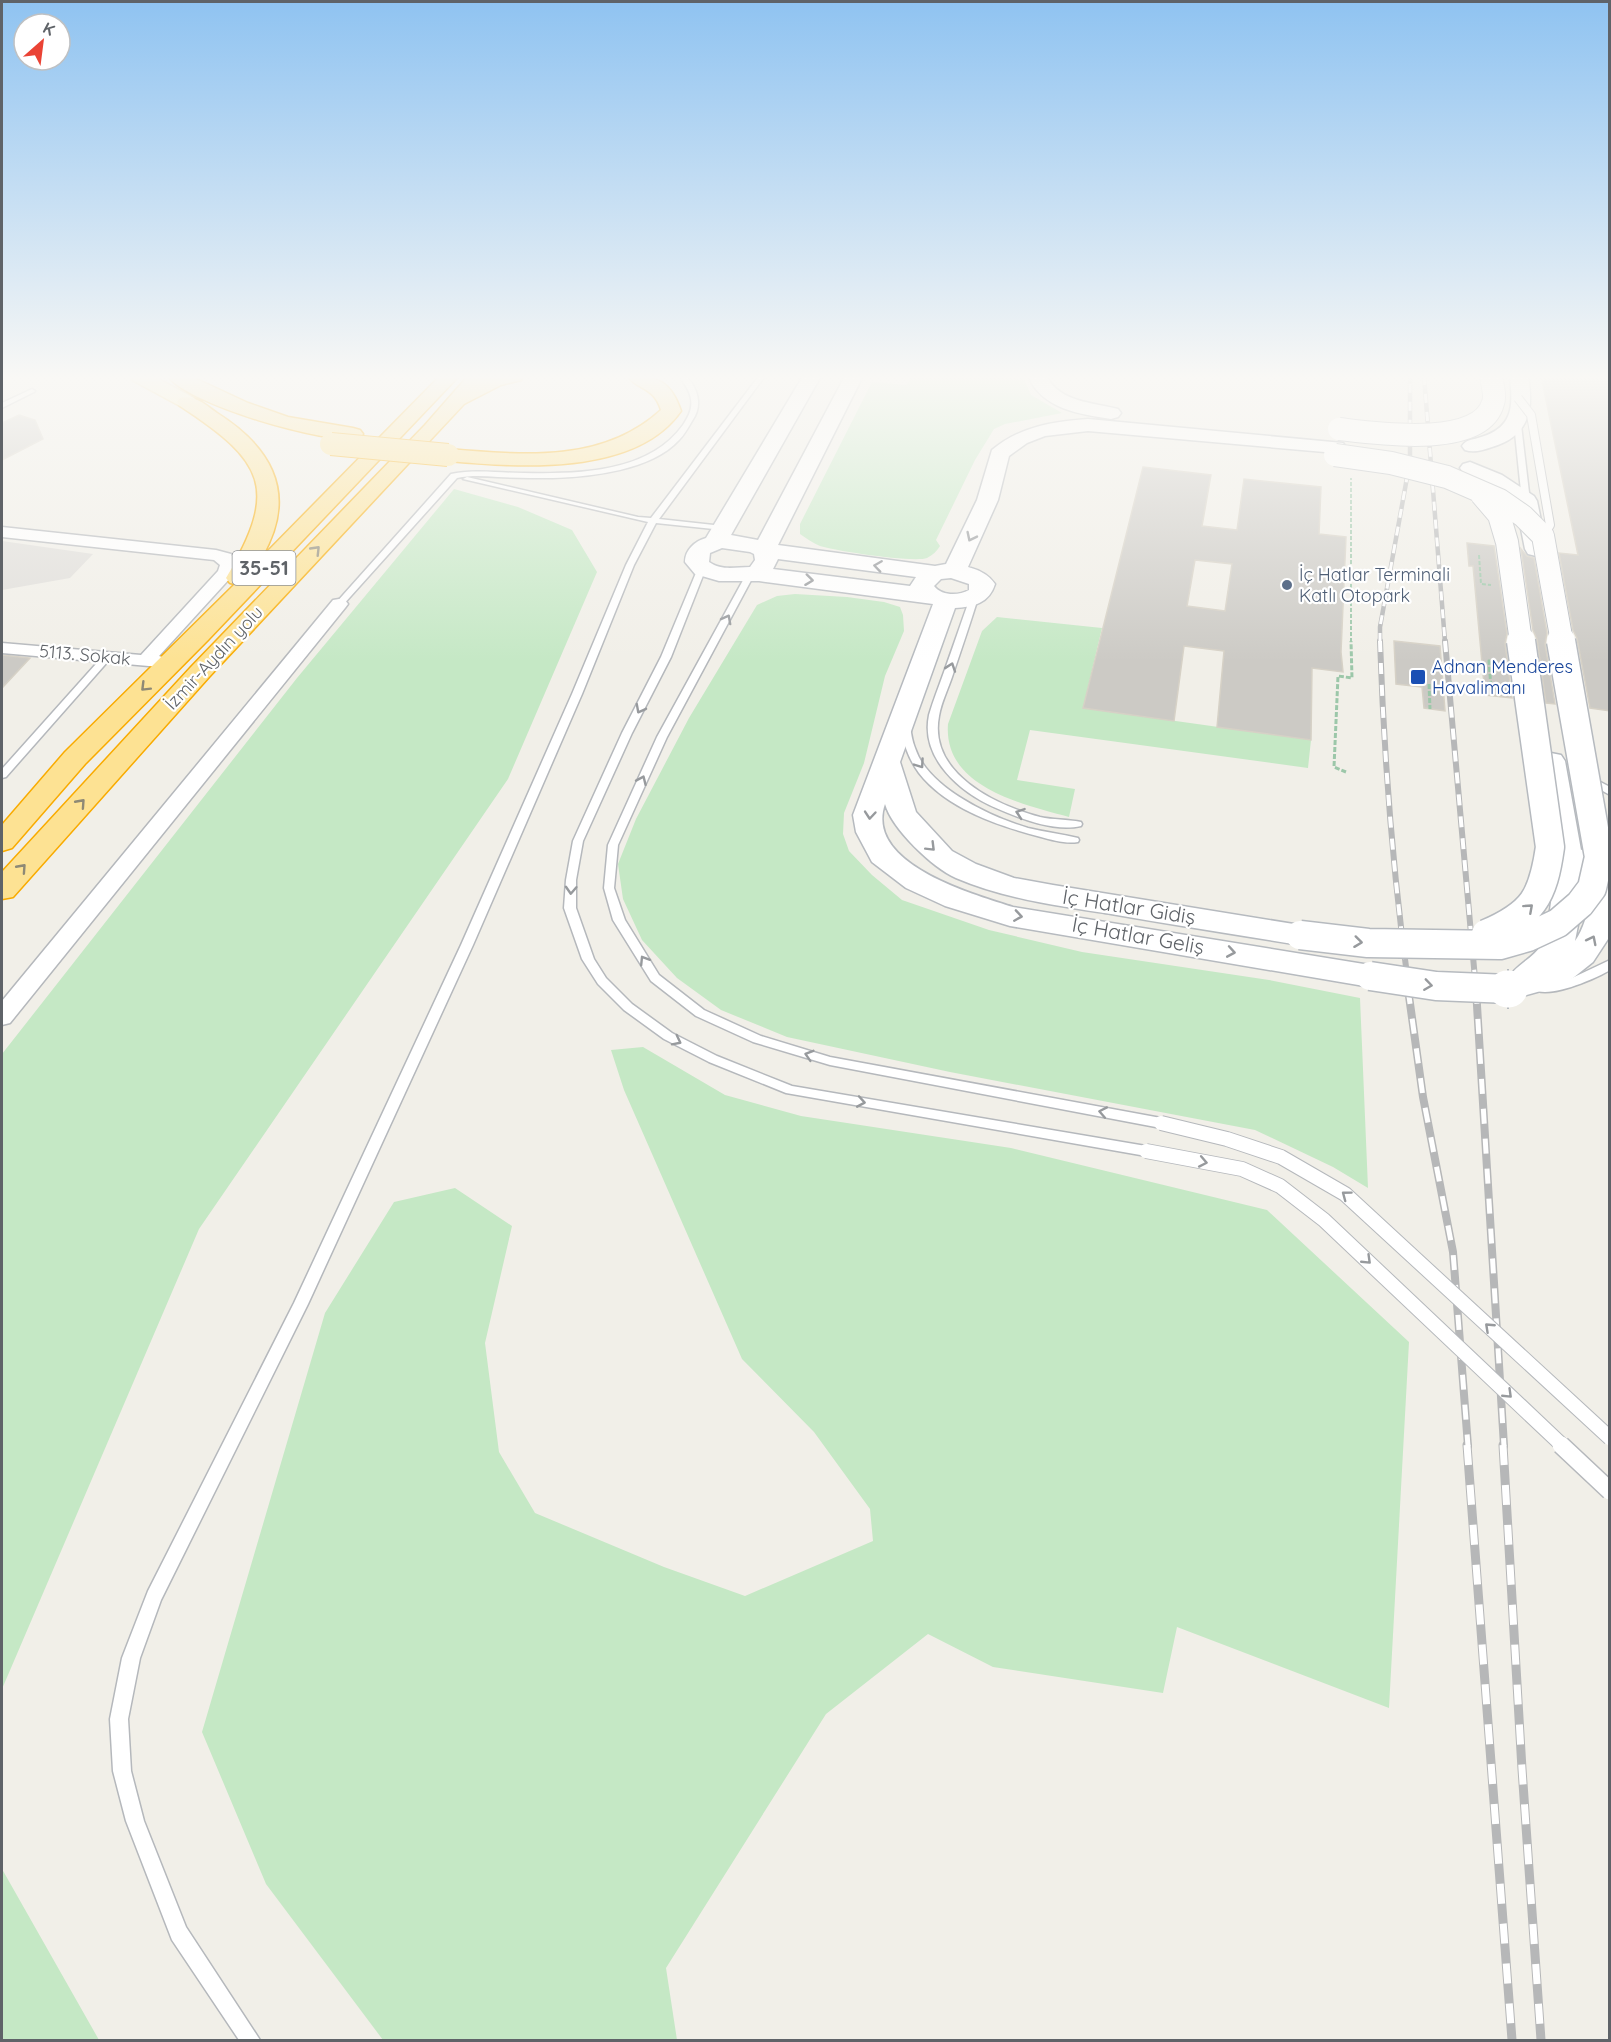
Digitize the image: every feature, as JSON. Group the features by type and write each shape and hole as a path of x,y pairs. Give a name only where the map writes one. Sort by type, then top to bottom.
{"highway":[{"path":"199,635 255,551 268,517 268,490 264,471"},
{"name":"İzmir-Aydın yolu","path":"2,842 39,802 158,661 199,635 367,471"},
{"name":"İzmir-Aydın yolu","path":"2,890 200,672 392,471"}],"street":[{"path":"757,471 719,536 699,552 696,558 702,568 721,575 751,573 941,585 972,576 983,584 983,589 975,597"},
{"path":"751,573 763,567 767,561 765,550 805,471"},
{"name":"İç Hatlar Geliş","path":"997,471 988,504 941,585 905,710 867,815 870,832 882,855 916,881 956,899 1010,916 1436,986 1509,989 1540,982 1568,969 1582,957 1592,942 1604,903 1574,771 1537,555 1516,494"},
{"name":"İç Hatlar Gidiş","path":"997,475 1001,471"},
{"name":"İç Hatlar Gidiş","path":"1438,946 1476,938 1506,927 1535,905 1546,881 1550,847 1508,542 1499,515 1475,471"},
{"name":"İç Hatlar Gidiş","path":"886,759 902,814 942,857 965,871 1008,886 1300,935 1368,943 1438,946 1500,945 1528,937 1558,923 1580,904 1592,888 1599,857 1543,536 1476,471"},
{"path":"1478,471 1516,494 1568,861 1568,899 1559,944 1539,969 1509,989"},
{"path":"2,532 216,555 225,558 228,565 226,572 158,661"},
{"path":"719,536 765,550 941,585"},
{"path":"2,1017 339,604"},
{"name":"5113. Sokak","path":"2,648 158,661"}],"lane":[{"path":"339,604 454,476 468,473 562,477 598,471"},
{"path":"250,2040 179,1934 135,1821 122,1771 119,1719 131,1658 154,1597 302,1304 462,955 577,694 630,565 652,520 689,471"},
{"path":"1516,471 1516,494"},
{"path":"1541,471 1550,525 1543,536"},
{"path":"454,476 624,517 652,520 719,536"},
{"path":"702,568 666,657 627,733 578,841 571,880 570,908 588,959 602,981 628,1007 668,1036 713,1059 790,1090 1146,1151 1242,1170 1280,1186 1324,1220 1610,1491"},
{"path":"751,573 662,737 613,845 609,888 619,920 655,978 710,1017 757,1039 830,1061 1161,1123 1227,1139 1281,1157 1345,1194 1610,1438"},
{"path":"975,597 934,717 932,737 938,753 954,776 977,795 1020,814 1067,826 1077,824"},
{"path":"2,775 108,657"},
{"path":"905,710 905,736 912,753 941,789 994,820 1074,840"},
{"path":"1574,771 1610,792"},
{"path":"1509,989 1548,988 1594,975 1610,963"}],"path":[{"path":"1346,772 1334,767 1338,676 1352,678 1351,473"},
{"path":"1479,556 1481,584 1491,585"},
{"path":"1497,662 1489,661 1491,688 1500,689"},
{"path":"1429,684 1430,709"}],"shaded area":[{"path":"2,541 93,554 70,578 2,590"}],"green space":[{"path":"827,471 969,471 936,540 940,546 927,558 892,558 820,546 800,534 800,524"},
{"path":"454,489 518,507 572,530 597,572 508,779 199,1229 2,1689 2,1054 297,678"},
{"path":"795,594 884,602 900,607 903,615 904,631 885,676 864,763 844,813 843,834 849,851 872,875 902,900 989,930 1082,952 1269,980 1360,998 1368,1188 1333,1167 1255,1130 950,1072 787,1037 721,1010 677,978 642,940 623,899 618,864 636,819 689,718 757,605 777,596"},
{"path":"997,617 1102,628 1083,708 1311,740 1308,768 1030,730 1017,780 1075,789 1069,817 1030,806 989,789 972,778 958,763 950,746 948,724 982,631"},
{"path":"643,1047 725,1095 801,1116 1011,1148 1267,1210 1409,1342 1389,1708 1177,1627 1163,1693 993,1667 928,1634 826,1714 666,1968 677,2040 383,2040 266,1884 202,1732 325,1313 394,1202 455,1188 512,1226 485,1343 499,1452 535,1513 664,1567 745,1596 873,1541 870,1509 814,1432 742,1359 624,1090 611,1050"},
{"path":"2,1869 99,2040 2,2040"}],"building":[{"name":"İç Hatlar Terminali Katlı Otopark","path":"1142,471 1179,471 1211,475 1202,526 1237,530 1244,479 1321,487 1319,534 1346,537 1341,652 1343,672 1312,668 1311,740 1217,727 1224,651 1184,646 1174,721 1083,708","holes":["1195,560 1232,564 1225,611 1187,606"]},
{"path":"1561,471 1610,471 1610,711 1590,708 1577,638 1573,630 1559,553 1578,555"},
{"path":"1467,543 1494,546 1507,634 1505,643 1512,698 1485,695 1473,566 1469,566"},
{"path":"1521,549 1527,556 1534,558 1547,633 1545,644 1555,704 1546,703"},
{"name":"Adnan Menderes Havalimanı","path":"1394,641 1440,646 1445,711 1424,708 1422,687 1396,684"},
{"path":"2,655 30,658 2,688"}],"railway":[{"path":"1380,641 1380,627 1408,471"},
{"path":"1432,471 1445,642"},
{"path":"1380,641 1390,816 1409,990"},
{"path":"1445,641 1476,990"},
{"path":"1408,989 1423,1097 1453,1252 1468,1446"},
{"path":"1476,989 1504,1446"},
{"path":"1467,1445 1512,2040"},
{"path":"1503,1445 1541,2040"}],"place":[{"name":"İç Hatlar Terminali Katlı Otopark","path":"1287,585"},
{"name":"Adnan Menderes Havalimanı","path":"1418,677"}]}
